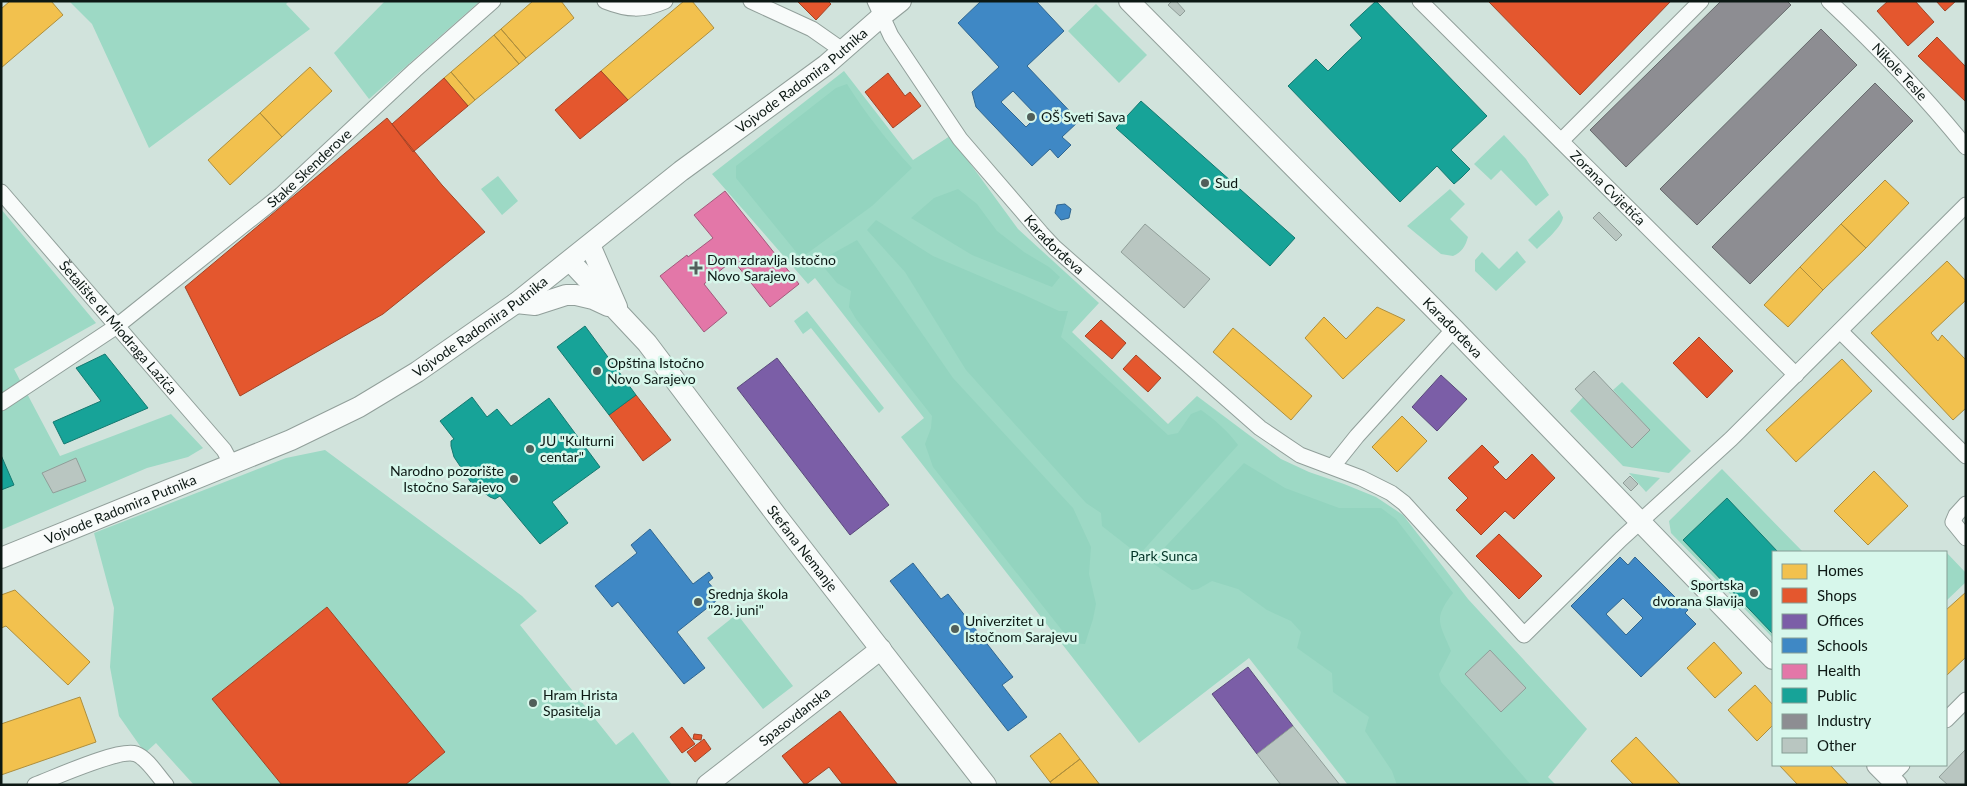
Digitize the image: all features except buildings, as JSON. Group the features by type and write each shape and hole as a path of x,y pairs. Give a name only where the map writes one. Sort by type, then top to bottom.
{"main road":[{"name":"Vojvode Radomira Putnika","path":"1,558 232,465 359,407 418,372 516,303 681,172 826,65 842,50 878,8 901,1"},
{"name":"Karađorđeva","path":"1129,1 1454,329 1772,658"},
{"name":"Stefana Nemanje","path":"590,245 618,311"},
{"name":"Stefana Nemanje","path":"570,261 647,344 777,516 986,785"},
{"path":"516,303 535,305 566,295 576,295 593,298 618,311"},
{"name":"Spasovdanska","path":"707,785 882,649"}],"street":[{"name":"Stake Skenderove","path":"1,403 117,326 281,195 408,76 493,1"},
{"path":"605,1 635,9 643,9 666,1"},
{"path":"751,1 812,29 842,50"},
{"name":"Zorana Cvijetića","path":"1420,1 1796,374"},
{"path":"1561,141 1701,1"},
{"name":"Nikole Tesle","path":"1829,1 1854,24 1942,117 1966,147"},
{"name":"Karađorđeva","path":"878,8 891,36 960,138 1055,248 1260,428 1300,455 1333,466 1375,485 1404,503 1524,635 1640,520"},
{"name":"Šetalište dr Miodraga Lazića","path":"1,192 224,450 232,465"},
{"path":"1640,520 1731,439 1966,205"},
{"path":"1333,466 1357,436 1454,329"},
{"path":"1840,331 1966,456"},
{"path":"1966,504 1956,515 1953,522 1966,538"},
{"path":"1947,719 1966,700"},
{"path":"35,785 115,755 131,753 138,754 166,785"}],"green space":[{"path":"69,1 289,1 286,4 310,29 149,148 92,24"},
{"path":"385,1 480,1 369,99 334,53"},
{"path":"1096,4 1147,55 1119,83 1068,31"},
{"name":"Park Sunca","path":"844,71 913,160 950,136 1018,229 1099,303 1072,332 1168,424 1197,396 1281,459 1309,472 1376,497 1403,515 1468,599 1587,729 1548,777 1556,785 1348,785 1249,658 1139,743 901,437 924,418 815,278 808,284 712,174"},
{"path":"847,84 894,148 912,168 872,206 801,258 736,178 736,166 836,88"},
{"path":"1504,135 1526,159 1549,195 1536,206 1501,170 1491,180 1474,164"},
{"path":"498,176 518,201 502,215 481,189"},
{"path":"958,189 977,204 997,231 1024,252 1049,267 1060,277 1052,287 972,255 911,218 934,198"},
{"path":"1450,189 1465,204 1450,219 1468,237 1463,249 1453,256 1441,254 1407,226"},
{"path":"1,209 96,323 14,369 60,456 171,414 203,448 188,457 147,468 1,530"},
{"path":"1559,210 1563,217 1560,225 1537,249 1528,240"},
{"path":"876,220 933,256 1059,311 1068,311 1061,337 1168,435 1178,433 1191,414 1201,410 1221,426 1238,445 1139,555 1102,526 1101,513 1086,503 966,370 905,272 867,230"},
{"path":"857,240 953,378 1073,508 1091,547 1089,574 1096,604 1085,644 1072,643 933,467 925,444 931,428 932,416 856,319 849,307 851,291 837,283 822,265 830,255"},
{"path":"1517,251 1526,262 1496,291 1475,271 1475,260 1482,252 1499,269"},
{"path":"807,311 884,408 879,413 811,328 803,334 794,321"},
{"path":"1622,382 1691,451 1669,473 1623,466 1570,411 1583,397 1632,447 1650,430 1613,390"},
{"path":"325,450 522,596 537,611 520,625 616,745 633,732 672,785 194,785 156,743 145,753 119,716 110,667 114,608 94,533 286,458"},
{"path":"1244,463 1285,488 1339,508 1381,508 1396,519 1453,593 1440,615 1441,627 1451,651 1439,674 1441,682 1531,785 1397,785 1392,771 1365,731 1369,717 1333,692 1332,673 1297,648 1301,632 1291,621 1267,610 1238,589 1212,581 1198,589 1192,590 1151,562"},
{"name":"Sportska dvorana Slavija","path":"1722,469 1802,551 1772,551 1772,637 1671,533 1669,521"},
{"path":"1629,473 1660,478 1646,492"},
{"path":"1947,553 1966,573 1966,582 1947,600"},
{"path":"737,614 793,686 763,709 707,638"}],"place":[{"name":"OŠ Sveti Sava","path":"1031,117"},
{"name":"Sud","path":"1205,183"},
{"name":"Dom zdravlja Istočno Novo Sarajevo","path":"696,268"},
{"name":"Opština Istočno Novo Sarajevo","path":"597,371"},
{"name":"JU \"Kulturni centar\"","path":"530,449"},
{"name":"Narodno pozorište Istočno Sarajevo","path":"514,479"},
{"name":"Sportska dvorana Slavija","path":"1754,593"},
{"name":"Srednja škola \"28. juni\"","path":"698,602"},
{"name":"Univerzitet u Istočnom Sarajevu","path":"955,629"},
{"name":"Hram Hrista Spasitelja","path":"533,703"}]}
